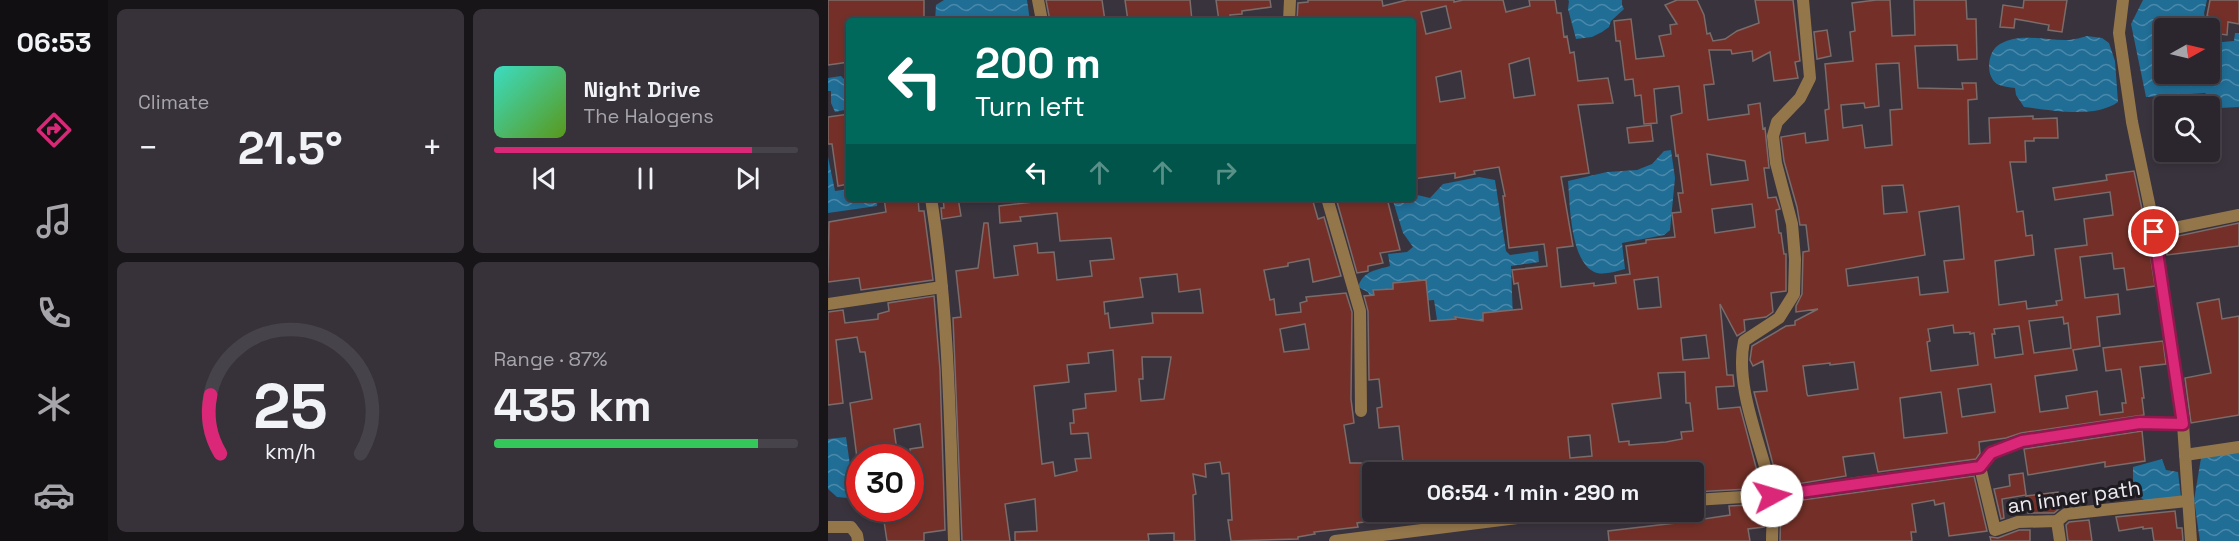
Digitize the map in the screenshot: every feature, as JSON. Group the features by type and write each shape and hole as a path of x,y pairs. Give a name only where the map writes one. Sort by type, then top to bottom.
{"street":[{"path":"1038,0 1041,18"},
{"path":"1289,18 1290,0"},
{"path":"1772,541 1772,496 1743,381 1740,358 1744,341 1779,318 1794,294 1795,259 1792,224 1776,163 1773,136 1778,122 1800,98 1810,78 1803,0"},
{"path":"2123,0 2120,44 2132,122 2154,232 2183,424 2191,541"},
{"path":"931,201 941,263 949,393 954,541"},
{"path":"1328,201 1360,311 1361,411"},
{"path":"2154,232 2239,215"},
{"path":"828,304 942,287"},
{"path":"1704,499 1772,496 1980,467 1991,453 2022,441 2140,423 2183,424"},
{"path":"2185,455 2239,447"},
{"name":"an inner path","path":"1980,467 1995,530 2018,522 2057,521 2066,514 2187,501"},
{"path":"2057,521 2060,541"},
{"path":"1335,541 1485,522"},
{"path":"828,527 850,527 857,535 858,541"}],"water":[{"path":"944,0 1027,0 1030,18 935,18 936,5"},
{"path":"1568,0 1622,0 1624,9 1602,32 1592,37 1576,39 1568,9"},
{"path":"2143,0 2207,0 2205,18 2154,18 2154,84 2220,84 2220,42 2234,41 2235,33 2239,33 2239,107 2220,108 2220,96 2208,96 2205,93 2146,97 2131,24"},
{"path":"2087,36 2102,38 2109,43 2115,61 2118,102 2108,107 2072,112 2024,107 2016,95 2015,88 1997,84 1993,80 1989,70 1992,52 2008,40 2025,38 2069,40"},
{"path":"841,76 846,81 846,110 835,112 831,103 831,91 828,91 828,78"},
{"path":"1671,150 1675,178 1670,230 1664,235 1622,243 1625,269 1597,273 1588,268 1581,258 1573,233 1568,181 1607,172 1637,170 1652,164 1664,151"},
{"path":"828,157 835,191 846,189 846,201 878,201 877,206 828,213"},
{"path":"1479,177 1495,180 1506,251 1510,255 1538,251 1539,262 1511,266 1513,319 1439,333 1434,300 1374,305 1368,292 1358,287 1367,274 1390,266 1388,254 1407,252 1413,247 1403,233 1393,201 1416,201 1416,195 1430,198 1443,184"},
{"path":"846,437 846,498 837,497 828,489 828,439"},
{"path":"2239,452 2239,541 2200,541 2194,500 2201,458"},
{"path":"2162,459 2166,470 2178,472 2181,497 2146,501 2133,493 2133,467"}],"building":[{"path":"828,0 924,0 924,18 846,18 846,62 828,65"},
{"path":"1046,0 1102,0 1105,18 1049,18"},
{"path":"1125,0 1190,0 1192,18 1128,18"},
{"path":"1216,0 1270,0 1271,7 1242,11 1242,14 1230,15 1230,18 1219,18"},
{"path":"1308,0 1382,0 1383,6 1407,0 1454,0 1454,2 1503,0 1506,12 1530,6 1529,0 1555,0 1557,13 1561,13 1564,37 1567,36 1570,53 1574,52 1578,81 1608,78 1613,103 1578,105 1589,173 1561,177 1573,246 1557,248 1561,287 1594,283 1594,286 1616,283 1615,276 1630,274 1626,246 1646,243 1646,240 1675,237 1672,213 1681,212 1678,193 1683,193 1671,116 1682,113 1679,86 1654,89 1657,123 1644,124 1641,95 1635,96 1633,79 1625,80 1620,41 1616,41 1614,21 1631,19 1636,59 1664,56 1659,36 1671,34 1670,25 1677,24 1665,5 1677,0 1697,0 1704,15 1707,34 1710,33 1713,41 1725,39 1737,31 1759,23 1755,0 1793,0 1800,61 1795,62 1798,78 1774,81 1770,52 1753,61 1752,51 1732,54 1731,50 1709,50 1714,84 1704,85 1708,120 1749,114 1748,105 1760,103 1769,168 1764,168 1768,198 1776,197 1780,209 1776,210 1779,233 1781,233 1784,254 1786,254 1786,291 1771,293 1773,312 1766,317 1744,320 1745,331 1737,336 1720,304 1727,375 1733,375 1734,386 1716,387 1718,409 1740,407 1761,486 1704,491 1704,462 1403,462 1399,426 1379,428 1377,408 1382,407 1379,379 1369,380 1368,311 1364,296 1374,295 1373,290 1393,289 1393,283 1426,280 1430,321 1456,319 1455,317 1483,321 1483,313 1522,309 1518,283 1514,284 1512,270 1547,266 1544,244 1509,248 1503,196 1505,196 1499,167 1474,171 1475,174 1455,178 1455,173 1416,179 1416,18 1297,18 1298,3 1308,2","holes":["1446,6 1451,28 1426,34 1421,12","1529,58 1535,95 1514,98 1509,64","1461,71 1465,98 1440,102 1436,77","1707,154 1745,161 1748,180 1711,185","1752,204 1755,227 1715,233 1712,209","1658,277 1661,307 1638,309 1634,280","1706,335 1709,358 1683,360 1681,338","1685,372 1686,403 1690,403 1693,431 1681,432 1682,439 1666,442 1629,445 1629,441 1619,442 1612,404 1661,398 1658,373","1590,435 1592,456 1570,458 1568,437"]},
{"path":"1890,0 1892,36 1915,35 1914,0 1966,0 1967,19 1976,19 1977,59 1958,60 1957,45 1915,46 1918,88 1963,89 1962,83 1976,83 1977,99 1968,100 1969,144 1990,143 1989,118 2033,116 2033,119 2057,118 2058,138 2034,138 2034,141 2025,141 2026,162 2010,162 2017,212 2023,211 2026,236 2032,235 2034,255 1995,261 1999,305 2026,301 2027,309 2057,305 2056,301 2062,300 2055,249 2087,245 2084,219 2113,215 2110,192 2055,200 2053,188 2107,180 2106,175 2134,171 2155,286 2127,290 2124,268 2114,269 2112,253 2080,257 2085,298 2118,294 2120,314 2097,317 2100,346 2073,350 2077,370 2035,376 2040,412 2068,408 2066,396 2097,391 2100,415 2123,412 2122,403 2126,403 2121,369 2106,371 2103,348 2163,341 2166,364 2140,367 2144,415 2021,433 1979,442 1980,453 1976,459 1878,472 1874,453 1843,457 1846,476 1779,487 1754,392 1767,391 1763,361 1753,366 1750,360 1752,346 1786,326 1795,325 1795,321 1818,309 1796,312 1796,306 1802,294 1803,252 1809,251 1806,225 1800,225 1784,161 1781,137 1805,133 1806,143 1828,140 1825,110 1829,109 1825,64 1853,61 1850,32 1855,31 1852,3","holes":["1899,63 1902,109 1890,110 1892,145 1865,148 1862,125 1843,128 1841,105 1864,103 1865,108 1879,106 1876,64","1903,185 1907,212 1884,214 1882,186","1959,206 1964,259 1944,261 1948,292 1920,295 1918,277 1848,286 1846,269 1925,255 1919,212","2063,317 2064,324 2068,323 2071,348 2034,353 2029,321","1953,325 1954,333 1974,333 1978,365 1931,371 1927,342 1930,341 1928,329","2019,326 2023,354 1995,358 1992,334 1995,334 1994,329","1854,362 1858,389 1808,396 1803,366 1830,363 1830,365","1991,384 1995,412 1962,417 1958,389","1941,392 1947,433 1904,438 1900,398"]},
{"path":"2024,0 2067,0 2062,32 2048,30 2049,25 2015,19 2014,28 2000,27 2003,5 2023,8"},
{"path":"2210,0 2239,0 2239,24 2228,22 2227,35 2220,34 2220,18 2207,16"},
{"path":"1827,30 1831,56 1817,59 1814,32"},
{"path":"846,114 846,184 838,186 832,144 828,144 828,117"},
{"path":"1651,125 1653,141 1629,143 1627,128"},
{"path":"884,201 918,201 919,211 924,211 933,280 861,290 859,278 828,282 829,222 886,212"},
{"path":"943,201 958,201 961,216 942,219 941,208 944,208"},
{"path":"1042,201 1313,201 1318,219 1324,217 1341,276 1313,282 1309,259 1288,263 1288,266 1264,270 1270,300 1274,299 1276,315 1301,312 1300,303 1307,301 1306,297 1346,293 1352,312 1351,399 1354,423 1344,425 1350,463 1362,463 1362,522 1364,522 1357,523 1358,527 1314,532 1315,534 1298,537 1298,539 1231,541 1228,520 1232,520 1229,473 1222,474 1220,462 1205,464 1206,477 1193,474 1196,494 1193,495 1195,541 1174,541 1174,533 1148,534 1149,541 1015,541 1015,532 1037,531 1035,499 1005,504 1010,541 962,541 953,318 961,317 956,271 978,268 984,223 988,223 994,278 1018,275 1014,246 1037,243 1038,253 1054,252 1057,280 1092,276 1090,261 1114,259 1111,238 1060,241 1057,213 1020,217 1021,221 1000,223 999,206","holes":["1177,274 1179,292 1200,289 1203,313 1152,313 1153,323 1110,328 1104,302 1143,297 1140,278","1305,324 1309,349 1284,352 1280,329","1113,350 1116,391 1085,394 1086,408 1073,410 1074,423 1070,423 1071,434 1088,433 1091,458 1075,459 1077,471 1055,476 1053,462 1042,464 1034,386 1069,382 1067,365 1089,363 1088,353","1142,357 1171,357 1164,399 1141,401 1139,379 1143,379"]},
{"path":"1337,201 1388,201 1400,250 1380,253 1383,263 1368,266 1368,271 1357,273"},
{"path":"2239,223 2239,246 2167,255 2164,239"},
{"path":"934,296 940,370 945,530 924,533 924,541 887,541 884,522 924,522 924,444 920,424 894,429 896,444 855,444 850,403 872,399 865,352 860,352 857,337 836,340 843,403 828,405 828,312 843,310 845,323 878,319 878,314 889,311 888,303"},
{"path":"2219,299 2222,319 2239,316 2239,415 2191,423 2185,378 2211,373 2197,303"},
{"path":"2142,431 2145,461 2105,467 2105,462 2028,475 2024,449"},
{"path":"2023,473 2026,495 2002,499 2004,518 2001,519 1994,489 2010,486 2009,475"},
{"path":"1974,476 1987,531 1949,536 1944,503 1935,505 1934,500 1912,504 1916,532 1911,532 1912,541 1780,541 1781,503"},
{"path":"2058,492 2060,508 2054,513 2028,513 2026,496"},
{"path":"1749,505 1750,511 1765,510 1764,527 1748,529 1750,541 1609,541 1608,531 1684,522 1704,522 1704,519 1730,515 1729,506"},
{"path":"2175,511 2177,528 2182,528 2183,541 2154,541 2152,528 2143,529 2143,527 2119,531 2116,517"},
{"path":"2089,520 2092,541 2068,541 2066,525 2069,522"},
{"path":"2019,530 2030,530 2030,541 1991,541 1990,537 1998,538"}],"route":[{"path":"1772,496 1980,467 1991,453 2022,441 2140,423 2183,424 2154,232"}]}
